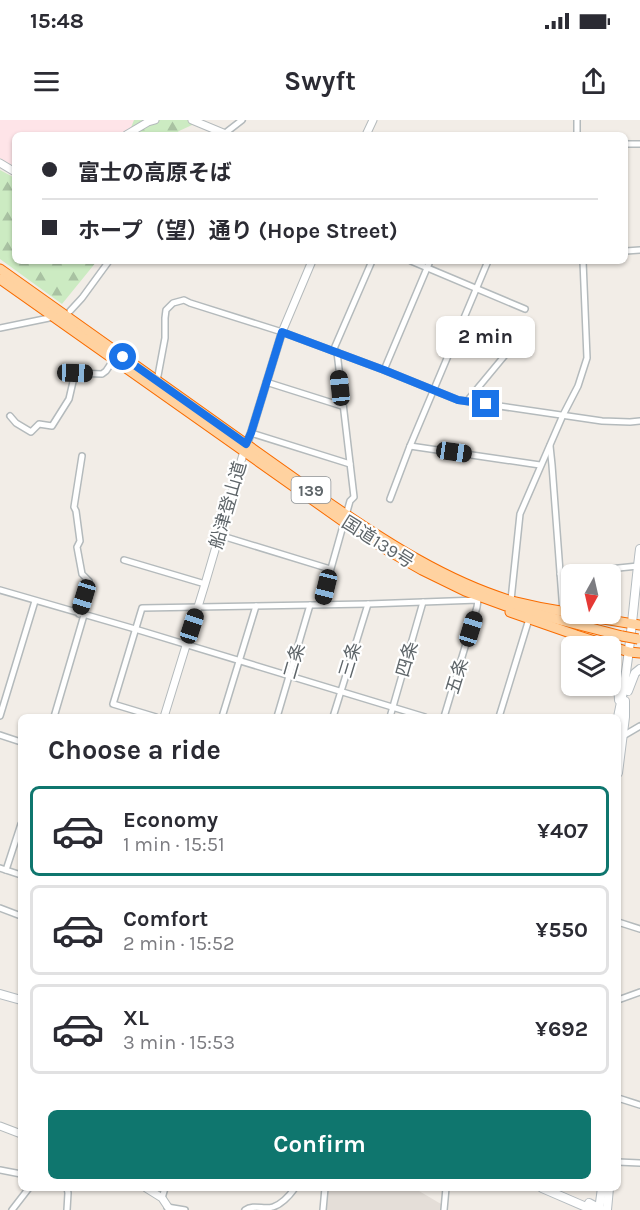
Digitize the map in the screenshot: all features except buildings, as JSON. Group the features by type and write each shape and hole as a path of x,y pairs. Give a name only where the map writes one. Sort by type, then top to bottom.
{"highway":[{"name":"国道139号","path":"1,272 114,359 245,447 382,547 465,591 507,606 639,639"},
{"name":"国道139号","path":"1,272 157,381 245,447"},
{"name":"国道139号","path":"345,518 423,562 481,590 511,600 561,611"},
{"path":"465,591 478,600 528,619 629,652 640,653"},
{"name":"国道139号","path":"621,622 636,624"}],"main road":[{"path":"620,714 629,652 636,624 640,549"},
{"path":"621,714 629,686 635,673 640,669"},
{"path":"619,696 620,714"},
{"path":"0,994 18,999"},
{"path":"550,1191 600,1210"},
{"path":"561,1191 600,1210"},
{"path":"600,1210 602,1191"},
{"path":"600,1210 608,1191"}],"street":[{"path":"131,132 155,120"},
{"path":"192,120 220,132"},
{"path":"227,132 242,120"},
{"path":"70,311 107,264"},
{"name":"船津登山道","path":"165,714 282,332 311,264"},
{"path":"321,604 350,501 354,497 335,351 371,264"},
{"path":"418,264 525,309"},
{"path":"384,370 429,264"},
{"path":"390,499 487,264"},
{"path":"511,600 520,514 562,415 578,386 587,358 584,264"},
{"path":"157,381 165,338 166,310 173,303 184,300 335,351 458,400 602,421 640,421"},
{"path":"0,328 49,318"},
{"path":"467,401 506,354"},
{"path":"10,416 16,423 31,432 39,424 52,426 69,399 75,373 102,374 114,359"},
{"path":"266,382 342,406"},
{"path":"251,433 350,464"},
{"path":"410,446 540,465"},
{"path":"550,446 561,578"},
{"path":"55,714 89,581 82,574 77,547 80,541 74,507 82,456"},
{"path":"219,535 330,569"},
{"path":"124,560 206,584"},
{"path":"560,574 638,566"},
{"path":"0,590 415,714"},
{"path":"146,714 113,704 142,608 478,600"},
{"name":"五条","path":"445,714 478,600"},
{"path":"0,716 34,601"},
{"name":"四条","path":"391,714 423,602"},
{"name":"三条","path":"334,714 368,604"},
{"name":"二条","path":"278,714 310,605"},
{"path":"223,714 256,606"},
{"path":"500,714 528,619"},
{"path":"621,735 640,726"},
{"path":"0,735 18,741"},
{"path":"18,831 2,871 18,874"},
{"path":"0,908 18,915"},
{"path":"621,923 640,929"},
{"path":"621,999 640,992"},
{"path":"621,1099 640,1105"},
{"path":"0,1126 18,1133"},
{"path":"621,1162 640,1163"},
{"path":"0,1170 18,1173"},
{"path":"12,1210 27,1191"},
{"path":"67,1210 68,1191"},
{"path":"151,1191 162,1198 169,1208 185,1210"},
{"path":"162,1198 164,1191"},
{"path":"245,1210 250,1207 273,1208 293,1191"},
{"path":"323,1210 325,1191"},
{"path":"444,1210 446,1191"}],"shaded area":[{"path":"0,120 142,120 123,132 12,132 12,165 0,158"},
{"path":"326,1191 419,1191 441,1204 441,1210 324,1210"}],"green space":[{"path":"134,120 203,120 178,132 129,132"},
{"path":"0,170 12,176 12,264 95,264 62,304 0,259"}],"route":[{"path":"123,357 246,444 282,332 458,400 486,404"}]}
